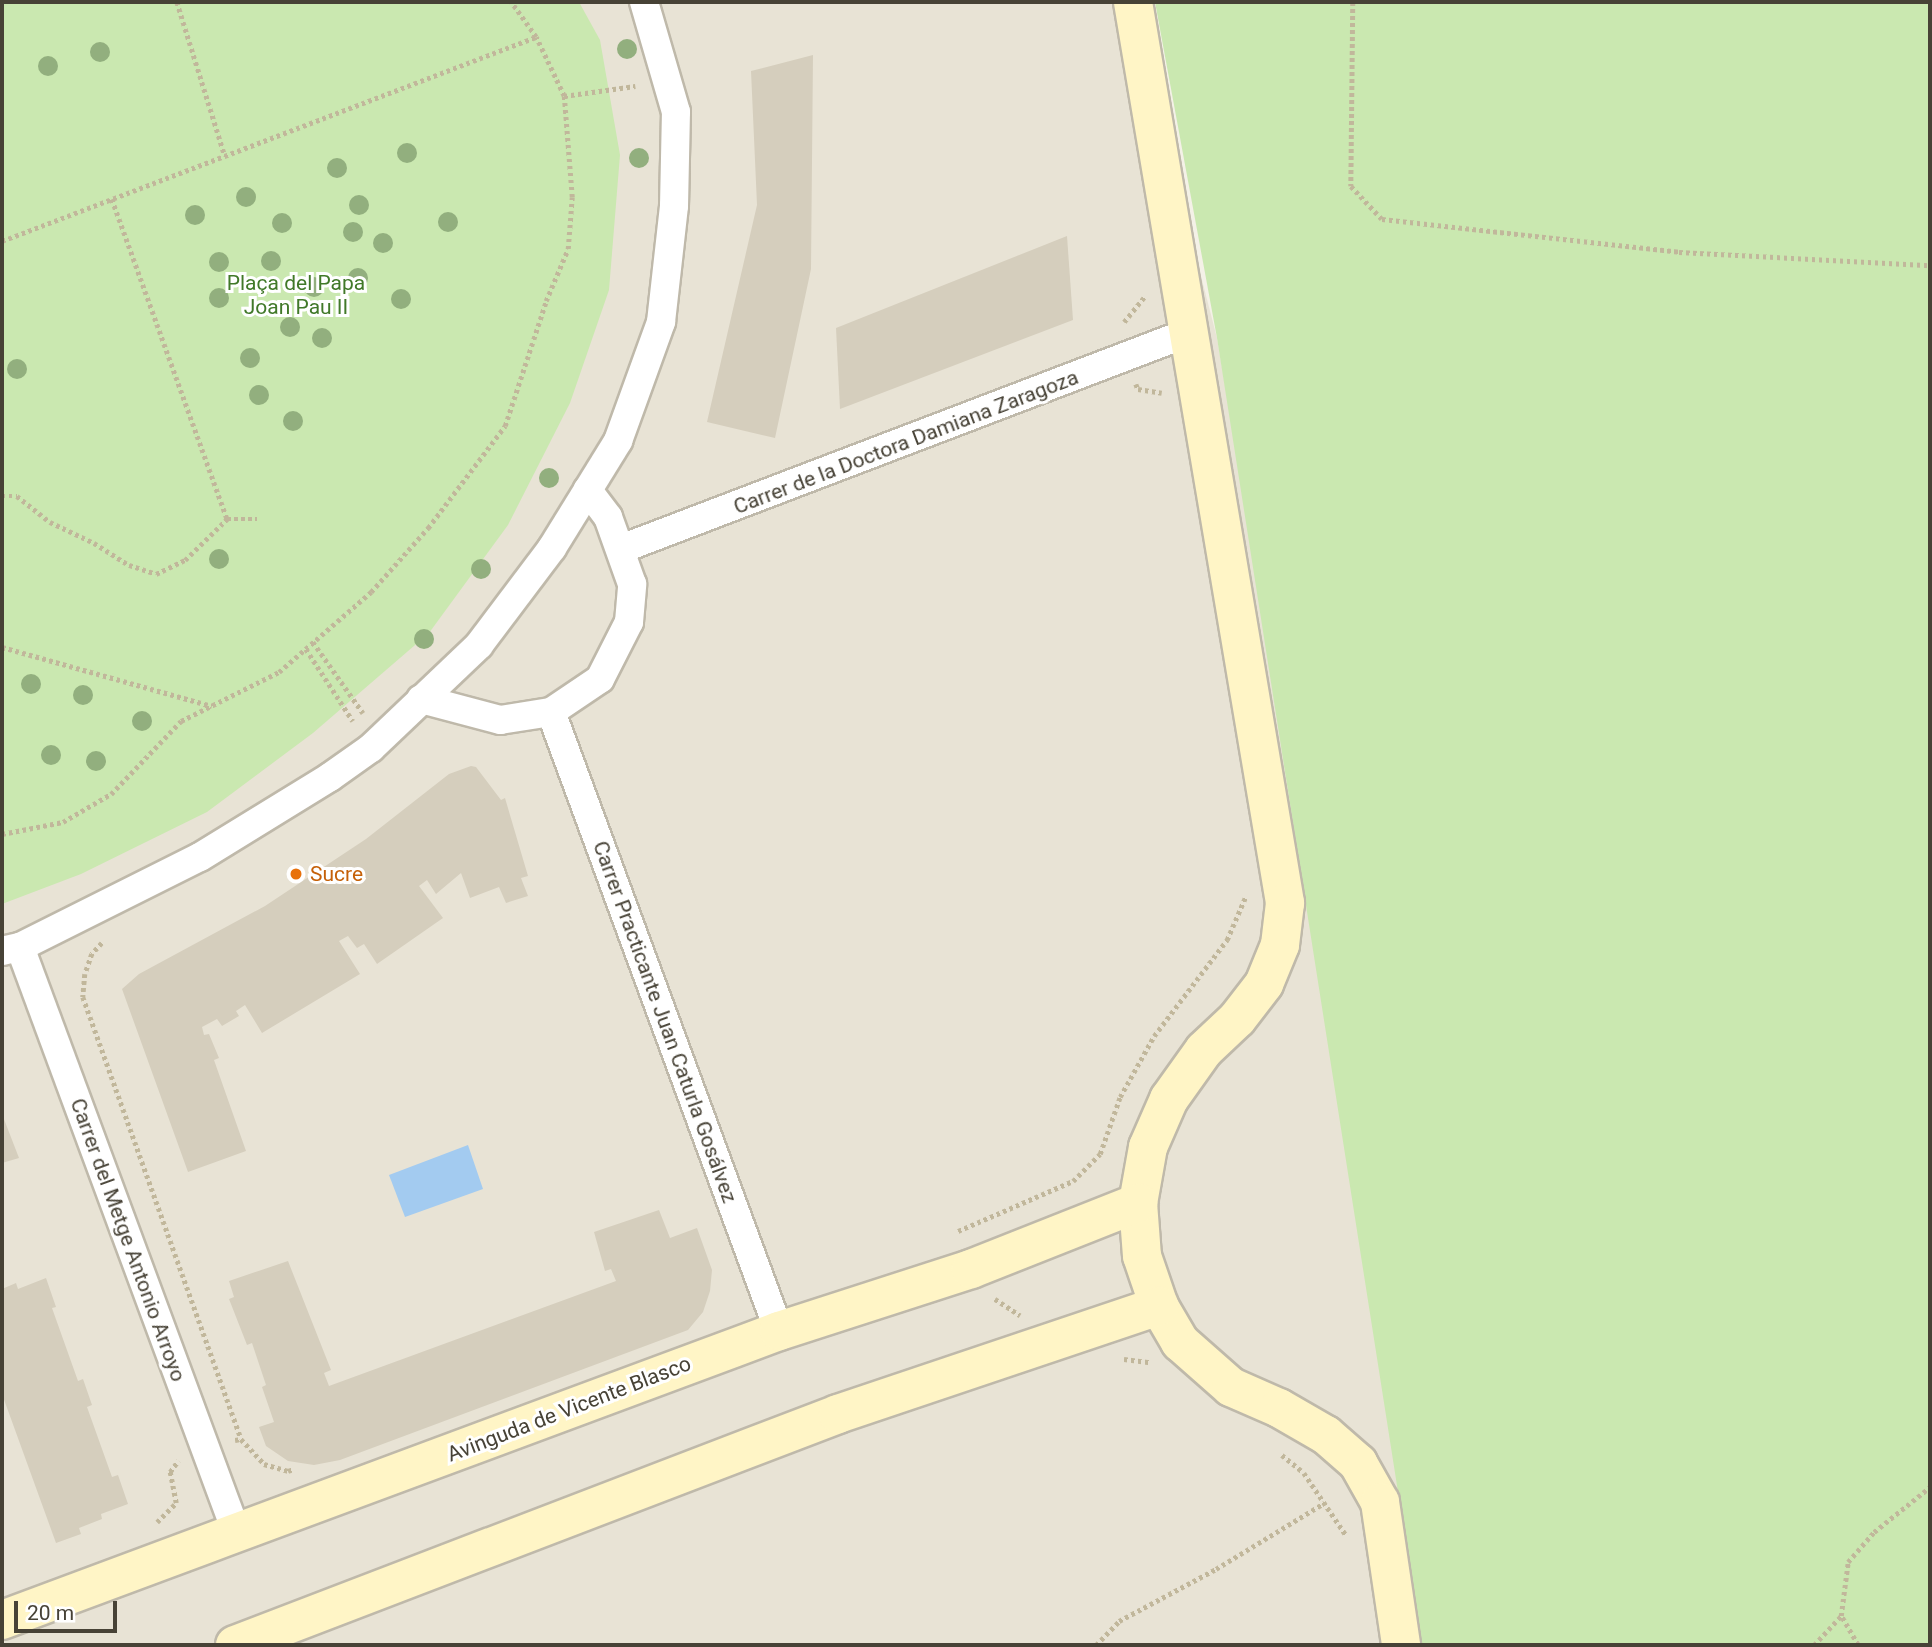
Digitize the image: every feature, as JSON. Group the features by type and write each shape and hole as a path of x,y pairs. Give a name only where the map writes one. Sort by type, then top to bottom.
{"street":[{"path":"1133,2 1285,903 1280,945 1264,984 1237,1019 1204,1050 1169,1099 1148,1147 1138,1203 1142,1256 1159,1306 1180,1342 1231,1387 1279,1408 1326,1435 1358,1463 1380,1502 1401,1645"},
{"path":"11,949 200,858 330,777 376,743 479,645 552,548 618,441 661,322 674,206 676,112 651,4"},
{"name":"Carrer de la Doctora Damiana Zaragoza","path":"621,549 1190,332"},
{"path":"421,699 500,720 551,712 600,680 629,622 632,584 608,517 588,490"},
{"name":"Carrer Practicante Juan Caturla Gosálvez","path":"551,712 779,1331"},
{"name":"Carrer del Metge Antonio Arroyo","path":"11,949 237,1534"},
{"name":"Avinguda de Vicente Blasco","path":"2,1620 779,1331 971,1269 1138,1203"},
{"path":"235,1645 838,1414 1159,1306"}],"path":[{"path":"177,2 225,156"},
{"path":"2,834 63,822 111,794 181,721 279,672 371,592 420,537 505,426 546,301 568,249 572,197 564,96 536,37 512,2"},
{"path":"1353,2 1351,186 1382,219 1679,252 1930,265"},
{"path":"2,241 536,37"},
{"path":"564,96 667,81"},
{"path":"112,199 227,519"},
{"path":"1146,294 1121,327 1138,389 1162,393 1165,407"},
{"path":"2,496 17,496 50,522 94,543 129,565 156,574 185,560 227,519 257,519"},
{"path":"313,642 376,743"},
{"path":"2,647 212,706"},
{"path":"306,649 376,743"},
{"path":"945,1236 1073,1181 1100,1154 1120,1097 1154,1036 1227,940 1247,895"},
{"path":"105,939 92,954 85,974 83,997 241,1439 264,1464 288,1471 301,1466"},
{"path":"958,1231 980,1290 1034,1324 1042,1345"},
{"path":"1117,1358 1152,1362 1161,1370"},
{"path":"155,1524 176,1503 170,1472 181,1456 241,1439"},
{"path":"1276,1450 1304,1474 1349,1539"},
{"path":"1814,1645 1841,1616 1848,1562 1874,1532 1930,1487"},
{"path":"1096,1645 1119,1621 1216,1569 1324,1503"},
{"path":"1841,1616 1858,1645"}],"shaded area":[{"path":"2,2 1130,2 1217,338 1440,1645 2,1645"}],"green space":[{"name":"Plaça del Papa Joan Pau II","path":"2,2 579,2 600,40 620,155 609,290 570,403 508,525 429,633 313,733 207,812 81,874 2,904"},
{"path":"1155,2 1930,2 1930,1645 1422,1645 1217,338"}],"water":[{"path":"468,1145 483,1189 405,1217 389,1175"}],"building":[{"path":"813,55 811,269 775,438 707,422 757,205 751,71"},
{"path":"1067,236 1073,320 840,409 836,328"},
{"path":"471,766 476,767 501,800 505,798 528,876 521,878 528,896 506,903 499,887 470,898 461,873 436,894 427,880 419,886 443,918 377,964 364,944 357,948 348,936 339,941 360,974 262,1033 245,1005 236,1011 239,1016 222,1026 217,1019 202,1027 204,1035 209,1034 219,1058 214,1060 246,1151 188,1172 122,989 139,974 265,906 366,839 449,774"},
{"path":"2,1114 19,1158 2,1163"},
{"path":"659,1210 670,1238 697,1228 712,1270 710,1291 703,1312 688,1330 340,1460 314,1465 288,1461 266,1446 259,1427 274,1422 262,1387 266,1385 252,1343 247,1345 229,1299 234,1297 229,1281 288,1261 331,1370 324,1373 329,1386 616,1281 611,1269 605,1271 594,1232"},
{"path":"46,1278 56,1307 52,1308 78,1381 83,1379 92,1405 87,1407 112,1477 118,1475 128,1504 101,1514 102,1519 79,1528 81,1534 56,1543 2,1394 2,1289 16,1283 18,1289"}],"place":[{"name":"Sucre","path":"296,874"}]}
